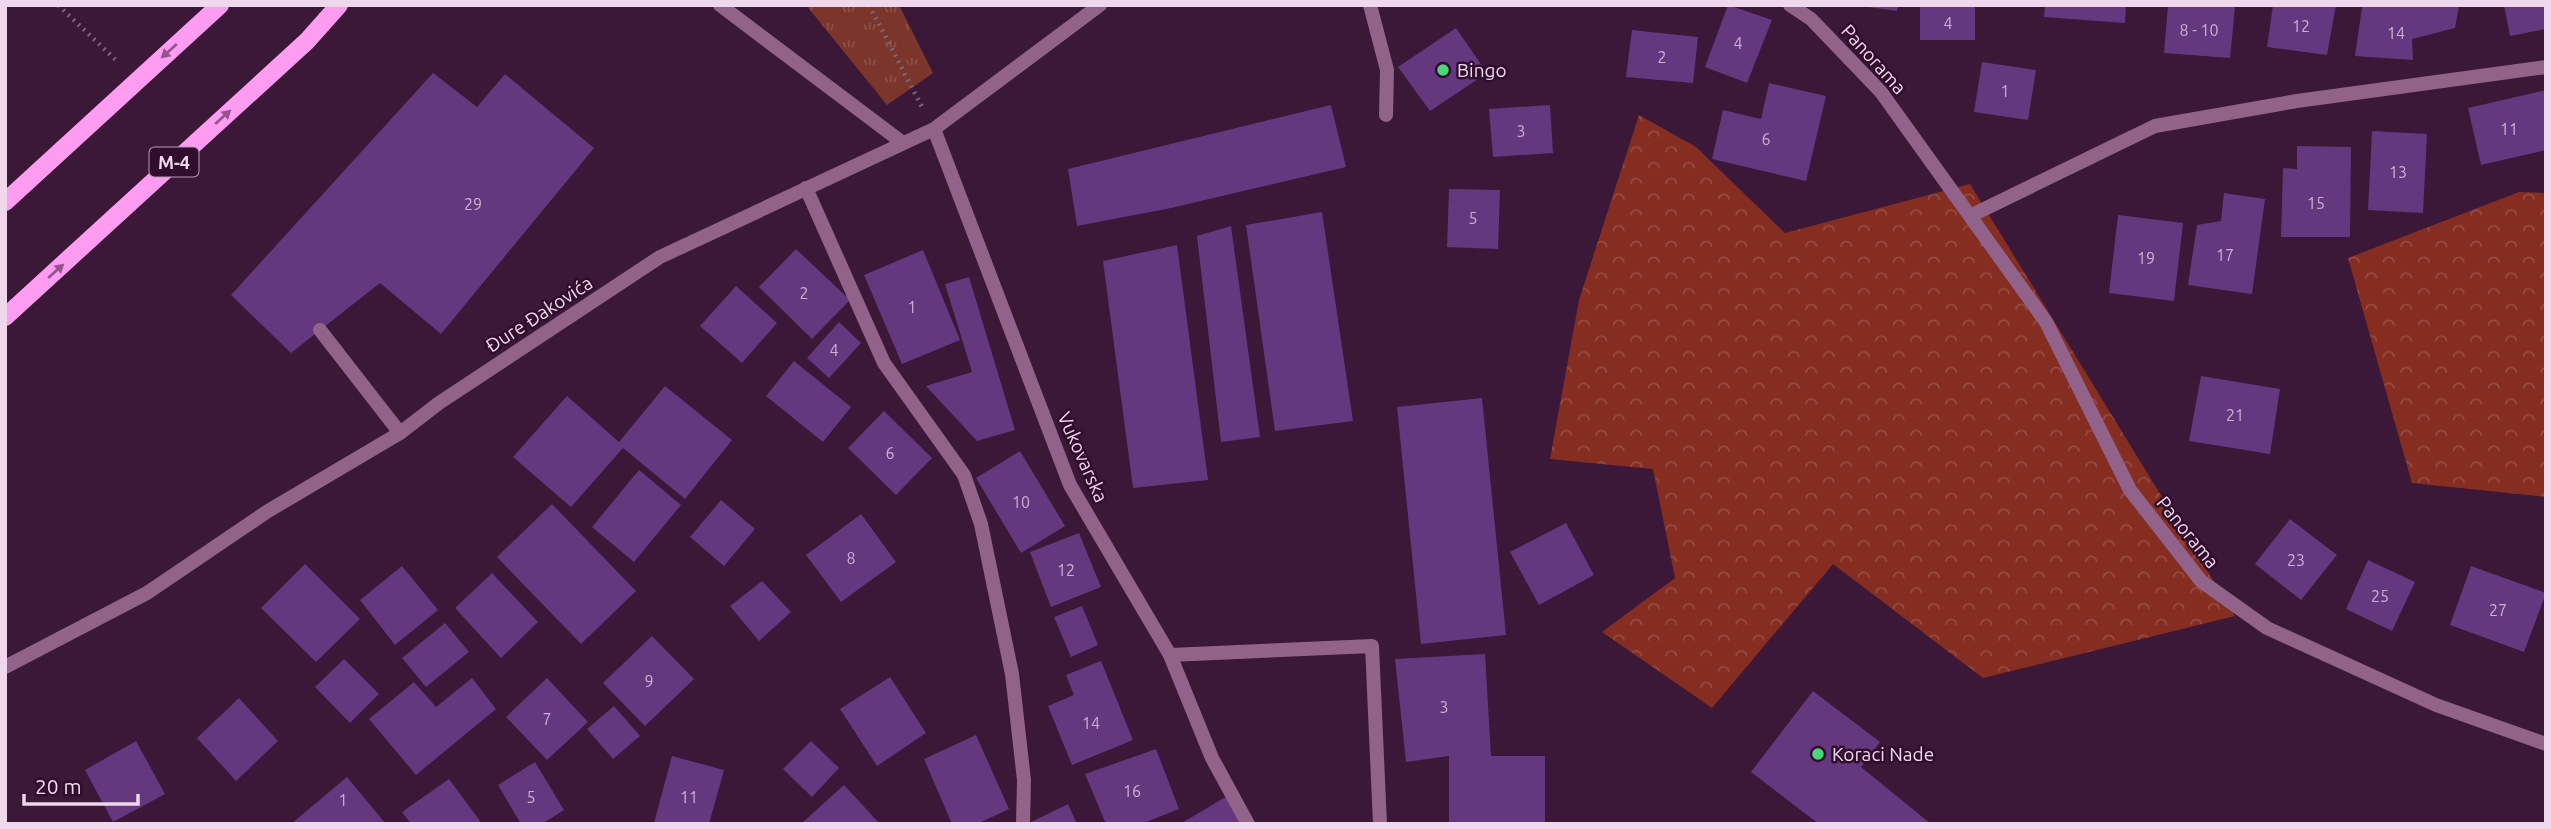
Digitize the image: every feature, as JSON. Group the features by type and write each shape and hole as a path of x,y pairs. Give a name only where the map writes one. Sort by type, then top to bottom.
{"main road":[{"path":"5,202 220,5"},
{"name":"M-4","path":"5,317 307,41 339,5"}],"street":[{"path":"720,5 904,143"},
{"name":"Đure Đakovića","path":"5,667 147,593 268,511 400,433 439,403 660,257 934,129 1100,5"},
{"path":"1370,5 1387,70 1387,115"},
{"name":"Panorama","path":"1790,5 1811,19 1881,92 2046,322 2130,490 2201,581 2267,628 2436,705 2546,744"},
{"path":"1970,216 2155,126 2297,101 2546,67"},
{"name":"Vukovarska","path":"934,129 1070,485 1170,655 1212,758 1248,824"},
{"path":"806,188 884,363 964,475 981,524 1012,674 1024,780 1023,824"},
{"path":"320,330 400,433"},
{"path":"1170,655 1372,646 1380,824"}],"path":[{"path":"58,5 126,70"},
{"path":"869,5 934,129"}],"green space":[{"path":"806,5 899,5 933,73 887,105"},
{"path":"1639,115 1696,147 1785,233 1970,184 2235,616 1983,678 1833,564 1712,708 1602,632 1675,578 1653,469 1550,459 1579,300"},
{"path":"2519,192 2546,193 2546,497 2412,483 2348,258"}],"building":[{"path":"1728,5 1772,20 1747,83 1705,67"},
{"path":"1854,5 1898,5 1897,11"},
{"path":"1920,5 1975,5 1975,40 1920,40"},
{"path":"2045,5 2126,5 2125,23 2044,17"},
{"path":"2168,5 2235,7 2230,58 2164,53"},
{"path":"2273,5 2336,5 2327,55 2267,47"},
{"path":"2459,5 2455,28 2412,39 2413,60 2355,56 2362,7"},
{"path":"2504,5 2546,5 2546,29 2510,36"},
{"name":"Bingo","path":"1456,28 1487,73 1430,111 1398,67"},
{"path":"1632,30 1698,37 1693,83 1626,77"},
{"path":"1982,62 2036,70 2028,120 1974,112"},
{"path":"433,73 477,107 505,74 594,148 441,334 380,283 291,353 231,295"},
{"path":"1769,83 1826,96 1806,181 1712,159 1723,110 1761,119"},
{"path":"2546,90 2546,150 2481,165 2468,108"},
{"path":"1331,105 1346,167 1171,208 1077,226 1068,169"},
{"path":"1550,105 1553,153 1493,157 1489,109"},
{"path":"2372,131 2427,134 2423,213 2368,210"},
{"path":"2297,146 2351,147 2350,237 2281,237 2283,168 2297,169"},
{"path":"1449,189 1500,190 1498,249 1447,247"},
{"path":"2224,193 2265,199 2252,294 2188,285 2197,225 2221,221"},
{"path":"1322,212 1353,421 1275,431 1246,225"},
{"path":"2118,215 2183,223 2174,301 2109,293"},
{"path":"1231,226 1260,437 1221,442 1197,236"},
{"path":"1177,245 1208,480 1133,488 1103,261"},
{"path":"796,249 850,300 812,339 759,287"},
{"path":"923,250 960,340 902,364 864,275"},
{"path":"969,277 1015,430 977,441 926,386 972,372 945,284"},
{"path":"736,286 777,323 742,363 700,326"},
{"path":"839,322 861,343 829,378 807,358"},
{"path":"794,361 851,407 823,442 766,396"},
{"path":"2201,376 2280,389 2270,454 2189,441"},
{"path":"665,386 732,440 685,499 623,448 571,507 513,457 567,396 619,442"},
{"path":"1482,398 1506,635 1421,644 1397,407"},
{"path":"884,411 932,458 896,495 848,448"},
{"path":"1020,451 1065,526 1021,553 976,478"},
{"path":"639,470 681,505 634,562 592,527"},
{"path":"721,500 755,529 724,566 690,537"},
{"path":"552,504 636,591 581,644 497,557"},
{"path":"861,514 896,562 841,602 806,555"},
{"path":"2290,519 2337,555 2301,600 2255,564"},
{"path":"1566,523 1594,575 1539,605 1510,552"},
{"path":"1079,533 1101,587 1051,607 1030,552"},
{"path":"2368,560 2415,582 2392,631 2346,609"},
{"path":"305,564 360,619 316,662 261,608"},
{"path":"402,566 438,610 395,645 360,600"},
{"path":"2471,566 2546,593 2524,652 2450,625"},
{"path":"492,573 538,622 501,658 455,608"},
{"path":"762,581 791,612 759,641 730,606"},
{"path":"1082,606 1098,645 1071,657 1054,617"},
{"path":"445,623 469,652 426,687 402,658"},
{"path":"652,636 694,679 645,726 603,683"},
{"path":"1485,654 1491,756 1545,756 1545,824 1449,824 1449,756 1406,762 1395,659"},
{"path":"344,659 379,694 350,723 315,687"},
{"path":"1101,661 1133,740 1072,765 1048,706 1074,695 1066,675"},
{"path":"890,677 926,733 877,766 840,709"},
{"path":"472,678 496,709 416,775 369,719 414,682 436,707"},
{"path":"547,678 588,722 547,760 506,717"},
{"name":"Koraci Nade","path":"1813,691 1880,742 1861,767 1931,824 1819,824 1751,772"},
{"path":"239,698 278,741 236,781 197,738"},
{"path":"614,706 640,736 613,759 587,729"},
{"path":"976,735 1009,809 977,824 952,824 924,759"},
{"path":"136,741 165,794 113,822 85,770"},
{"path":"811,741 839,768 812,797 783,769"},
{"path":"1156,749 1179,809 1141,824 1106,824 1085,774"},
{"path":"672,756 724,770 709,824 654,823"},
{"path":"535,762 564,810 542,824 521,824 498,785"},
{"path":"347,777 386,824 291,824"},
{"path":"449,779 480,821 476,824 411,824 402,812"},
{"path":"844,785 880,824 801,824"},
{"path":"1229,795 1245,824 1180,824"},
{"path":"1068,804 1077,824 1027,824"}],"place":[{"name":"Bingo","path":"1443,70"},
{"name":"Koraci Nade","path":"1818,754"}]}
